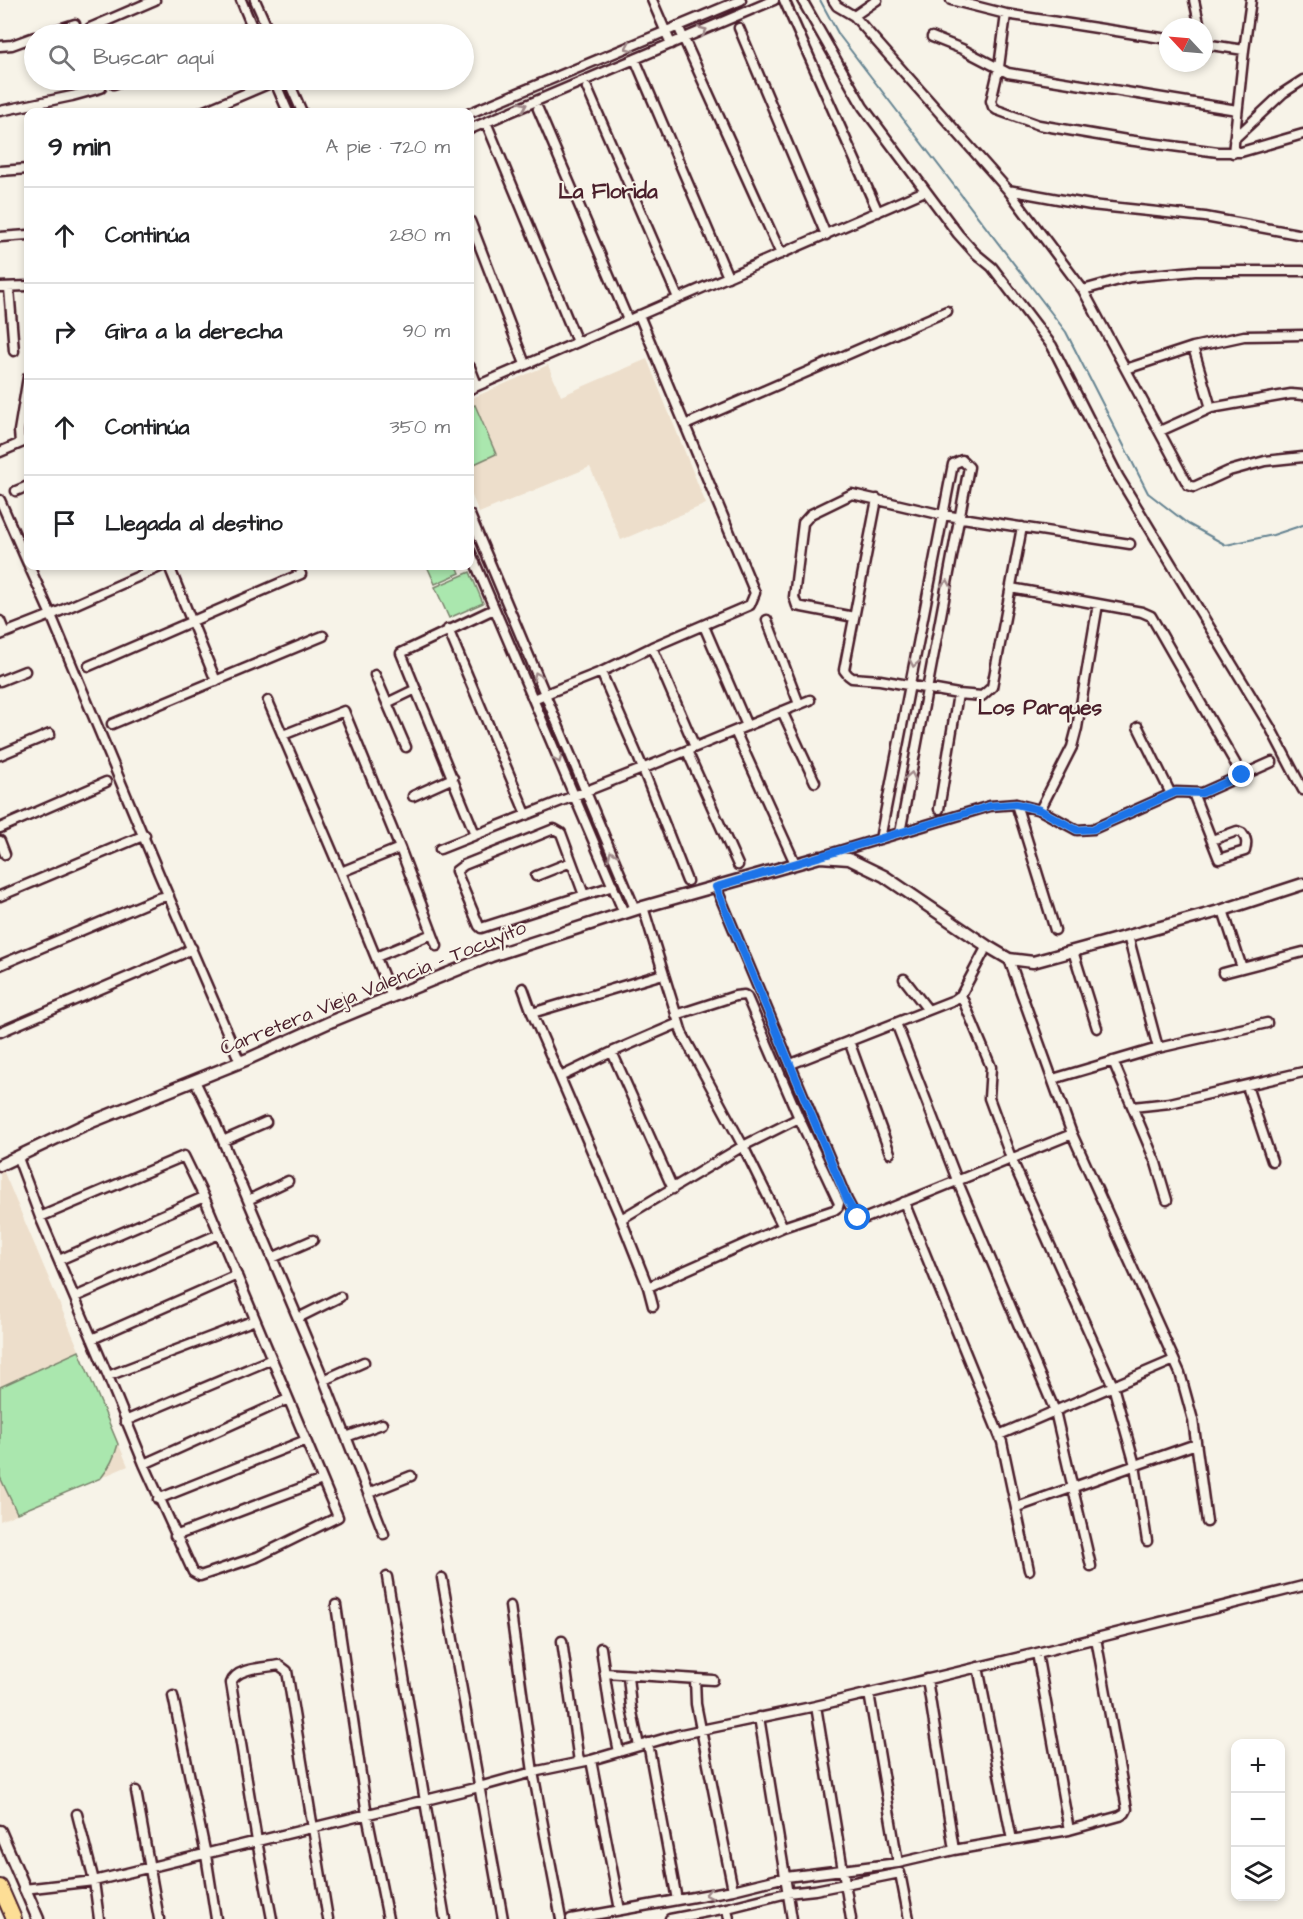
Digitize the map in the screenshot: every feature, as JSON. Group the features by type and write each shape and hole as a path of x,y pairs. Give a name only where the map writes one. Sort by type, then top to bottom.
{"highway":[{"path":"0,1887 14,1919"}],"street":[{"path":"99,24 155,0"},
{"path":"241,0 251,24"},
{"path":"255,0 266,24"},
{"path":"652,0 671,44"},
{"path":"474,111 741,0"},
{"path":"474,127 774,0"},
{"path":"784,0 878,212"},
{"path":"802,0 863,107 925,191 975,254 992,267 1052,346 1119,476 1270,727 1303,790"},
{"path":"833,0 843,11 854,16 1008,190 1083,290 1188,485 1191,486 1228,471 1256,464 1303,457"},
{"path":"854,16 877,0"},
{"path":"951,0 1006,14 1159,38"},
{"path":"1194,0 1198,18"},
{"path":"1233,153 1251,0"},
{"path":"1006,14 999,67 991,101 993,107 1039,125 1127,140 1233,153 1303,134"},
{"path":"678,26 780,254"},
{"path":"739,28 826,235"},
{"path":"932,37 1012,74 1237,110"},
{"path":"0,46 24,41"},
{"path":"1213,45 1244,50"},
{"path":"635,59 728,277"},
{"path":"1234,139 1283,93 1303,80"},
{"path":"587,88 678,298"},
{"path":"0,111 94,90"},
{"path":"211,108 252,90"},
{"path":"278,90 286,108"},
{"path":"292,90 300,108"},
{"path":"538,109 628,320"},
{"path":"486,122 577,342"},
{"path":"0,171 24,169"},
{"path":"1008,190 1091,206 1205,217 1303,235"},
{"path":"474,387 925,191"},
{"path":"474,231 525,364"},
{"path":"0,237 24,235"},
{"path":"1083,290 1130,277 1195,272 1303,271"},
{"path":"14,351 5,288 24,286"},
{"path":"685,425 946,311"},
{"path":"532,699 601,672 652,647 750,605 755,593 639,315"},
{"path":"1126,369 1193,347 1244,336 1303,334"},
{"path":"1193,347 1211,408"},
{"path":"1160,431 1211,408 1291,394 1303,395"},
{"path":"0,452 24,442 19,431 24,401"},
{"path":"880,839 953,464 962,460 969,467 900,833"},
{"path":"16,491 24,488"},
{"path":"854,617 797,606 795,603 803,523 811,514 852,494 943,515 1130,544"},
{"path":"0,500 24,554"},
{"path":"877,500 844,670 852,678 880,680 982,696 992,687 1022,527"},
{"path":"474,525 584,791 639,908 682,1033 743,1146 783,1227"},
{"path":"474,561 624,913"},
{"path":"31,570 240,1062"},
{"path":"0,621 2,634 153,570"},
{"path":"171,570 216,681"},
{"path":"89,666 301,574"},
{"path":"1011,588 1142,612 1151,616 1242,775"},
{"path":"1040,810 1072,747 1098,604"},
{"path":"475,834 401,653 494,609"},
{"path":"766,620 799,704"},
{"path":"704,626 747,726"},
{"path":"448,630 526,813"},
{"path":"112,724 323,636"},
{"path":"652,647 738,865"},
{"path":"0,681 25,671"},
{"path":"601,672 687,881"},
{"path":"375,675 406,747"},
{"path":"387,703 416,689"},
{"path":"939,809 958,694"},
{"path":"440,849 810,700"},
{"path":"268,701 392,997"},
{"path":"283,735 344,711 437,946"},
{"path":"782,711 815,782"},
{"path":"1138,727 1171,794"},
{"path":"735,731 795,863"},
{"path":"0,755 50,734"},
{"path":"820,857 990,806 1016,804 1040,810 1077,830 1093,829 1176,792 1202,793 1272,762"},
{"path":"412,796 453,778"},
{"path":"0,828 106,782"},
{"path":"1193,793 1212,840"},
{"path":"1016,804 1055,930"},
{"path":"584,895 561,833 554,828 464,865 456,871 481,928 613,886"},
{"path":"0,896 145,835"},
{"path":"0,841 5,854"},
{"path":"341,872 400,848"},
{"name":"Carretera Vieja Valencia - Tocuyito","path":"0,1165 84,1125 195,1081 491,956 639,908 820,857 849,859 884,876 1009,959 1033,962 1223,910 1303,884"},
{"path":"536,876 571,862"},
{"path":"716,887 855,1215 861,1220 1072,1134"},
{"path":"0,965 158,898 169,896"},
{"path":"1223,910 1242,968"},
{"path":"376,957 432,934"},
{"path":"1128,936 1158,1048"},
{"path":"791,1064 954,1000 961,995 987,946"},
{"path":"0,1032 192,948"},
{"path":"1073,951 1097,1028"},
{"path":"1222,973 1303,952"},
{"path":"1009,959 1072,1134 1180,1372 1193,1420 1207,1522"},
{"path":"532,1013 663,974"},
{"path":"904,979 928,1010"},
{"path":"523,988 621,1219 648,1287 653,1306"},
{"path":"560,1077 678,1019 735,996 744,995 839,1203 834,1210 783,1227 648,1287"},
{"path":"961,995 991,1067 989,1098 1011,1158 1113,1386 1135,1465 1147,1541"},
{"path":"896,1023 957,1180 1055,1411 1091,1566"},
{"path":"1053,1079 1158,1048 1267,1023"},
{"path":"849,1041 890,1153"},
{"path":"612,1052 673,1190"},
{"path":"1113,1061 1156,1163 1167,1200"},
{"path":"1133,1107 1170,1103 1303,1072"},
{"path":"195,1081 223,1141 324,1380 384,1534"},
{"path":"1247,1086 1272,1161"},
{"path":"621,1219 673,1190 743,1146 799,1118"},
{"path":"223,1141 266,1122"},
{"path":"18,1158 40,1217 125,1421 193,1572 200,1576 257,1557 338,1517 204,1197 184,1156 40,1217"},
{"path":"248,1200 288,1181"},
{"path":"59,1260 204,1197"},
{"path":"904,1202 999,1435 1017,1507 1029,1570"},
{"path":"75,1297 219,1234"},
{"path":"272,1258 313,1240"},
{"path":"92,1339 237,1275"},
{"path":"298,1318 340,1297"},
{"path":"108,1376 255,1320"},
{"path":"125,1421 272,1359"},
{"path":"999,1435 1174,1360"},
{"path":"324,1380 364,1362"},
{"path":"144,1464 288,1399"},
{"path":"346,1437 382,1424"},
{"path":"158,1498 306,1440"},
{"path":"1017,1507 1196,1444"},
{"path":"369,1493 411,1476"},
{"path":"175,1536 322,1480"},
{"path":"387,1577 445,1919"},
{"path":"442,1578 503,1919"},
{"path":"24,1889 94,1881 149,1868 426,1801 533,1772 591,1760 703,1729 816,1706 1303,1586"},
{"path":"336,1605 367,1815 388,1919"},
{"path":"510,1606 533,1772 561,1919"},
{"path":"571,1919 734,1890 786,1877 898,1863 954,1850 1069,1830 1120,1816 1127,1809 1096,1638"},
{"path":"562,1641 579,1762"},
{"path":"601,1648 619,1752"},
{"path":"1037,1653 1069,1830"},
{"path":"272,1919 231,1683 240,1672 279,1665 287,1671 328,1919"},
{"path":"978,1667 1012,1840"},
{"path":"605,1674 713,1680"},
{"path":"628,1676 631,1707 643,1744 676,1900"},
{"path":"695,1679 696,1704 703,1729 734,1890"},
{"path":"927,1679 954,1850"},
{"path":"869,1693 898,1863"},
{"path":"173,1696 206,1854 216,1919"},
{"path":"816,1706 850,1919"},
{"path":"759,1717 792,1919"},
{"path":"591,1760 620,1910"},
{"path":"136,1791 159,1919"},
{"path":"77,1814 94,1881 99,1919"},
{"path":"0,1831 38,1917"},
{"path":"674,1919 788,1893 900,1873 909,1919"},
{"path":"727,1908 729,1919"}],"shaded area":[{"path":"647,359 706,504 621,540 590,467 479,513 474,501 474,397 548,365 561,396"},
{"path":"3,1170 128,1466 0,1521 0,1171"}],"green space":[{"path":"474,405 496,454 474,464"},
{"path":"429,570 459,570 460,573 435,584"},
{"path":"470,572 483,603 449,618 435,587"},
{"path":"79,1351 118,1444 115,1453 101,1478 17,1513 0,1477 0,1387"}],"waterway":[{"path":"820,0 839,35 1066,332 1148,493 1188,524 1226,545 1273,535 1303,525"}],"district":[{"name":"La Florida","path":"608,191"},
{"name":"Los Parques","path":"1040,707"}],"route":[{"path":"858,1218 847,1200 716,887 990,806 1016,804 1040,810 1077,830 1093,829 1176,792 1202,793 1242,775"}]}
